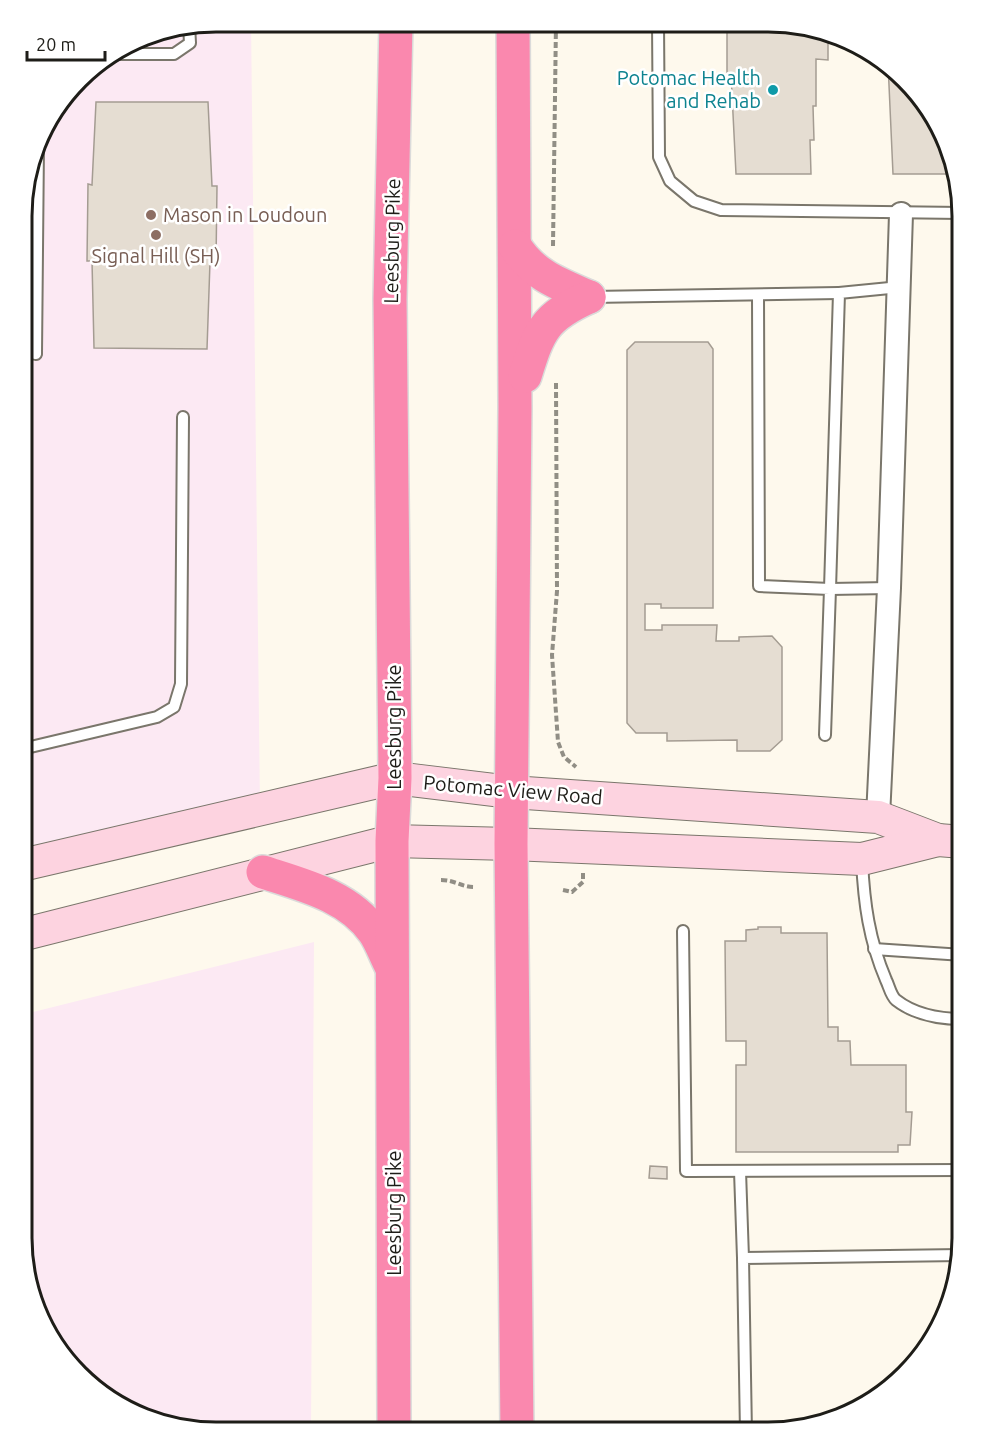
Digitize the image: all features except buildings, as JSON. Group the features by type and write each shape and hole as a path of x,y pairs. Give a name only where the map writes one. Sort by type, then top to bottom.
{"highway":[{"path":"513,31 515,407 511,844 516,1422"},
{"name":"Leesburg Pike","path":"394,1422 392,841 395,778 390,299 396,32"},
{"path":"515,246 522,257 541,276 589,297"},
{"path":"515,407 540,332 552,318 589,297"},
{"path":"263,872 312,888 348,906 374,932 393,971"}],"main road":[{"name":"Potomac View Road","path":"32,863 395,778 511,792 878,816 951,841"},
{"name":"Potomac View Road","path":"32,932 392,841 862,859 951,841"}],"street":[{"path":"878,816 889,588 901,214"}],"lane":[{"path":"658,31 658,157 670,181 694,201 721,210 952,213"},
{"path":"128,54 174,54 190,43 189,34"},
{"path":"32,353 36,354 38,169"},
{"path":"589,297 758,295 900,287"},
{"path":"825,735 839,292"},
{"path":"758,295 759,586 830,589 889,588"},
{"path":"32,747 157,717 174,707 181,684 183,417"},
{"path":"862,859 864,902 874,949 894,998 914,1011 952,1019"},
{"path":"683,931 686,1171 952,1170"},
{"path":"874,949 952,954"},
{"path":"740,1171 746,1422"},
{"path":"742,1258 951,1255"}],"path":[{"path":"553,254 556,31"},
{"path":"556,378 557,591 552,656 560,750 570,763 583,768"},
{"path":"563,890 572,892 583,882 583,873"},
{"path":"441,880 454,880 465,887 474,887"}],"shaded area":[{"path":"204,32 251,32 260,809 32,863 33,192 41,156 56,124 77,94 94,77 124,56 145,46 180,35"},
{"path":"314,942 311,1422 192,1421 168,1416 134,1404 113,1391 77,1360 63,1341 50,1320 41,1298 32,1250 32,1012"}],"place":[{"name":"Potomac Health and Rehab","path":"773,90"},
{"name":"Mason in Loudoun","path":"151,215"},
{"name":"Signal Hill (SH)","path":"156,235"}]}
